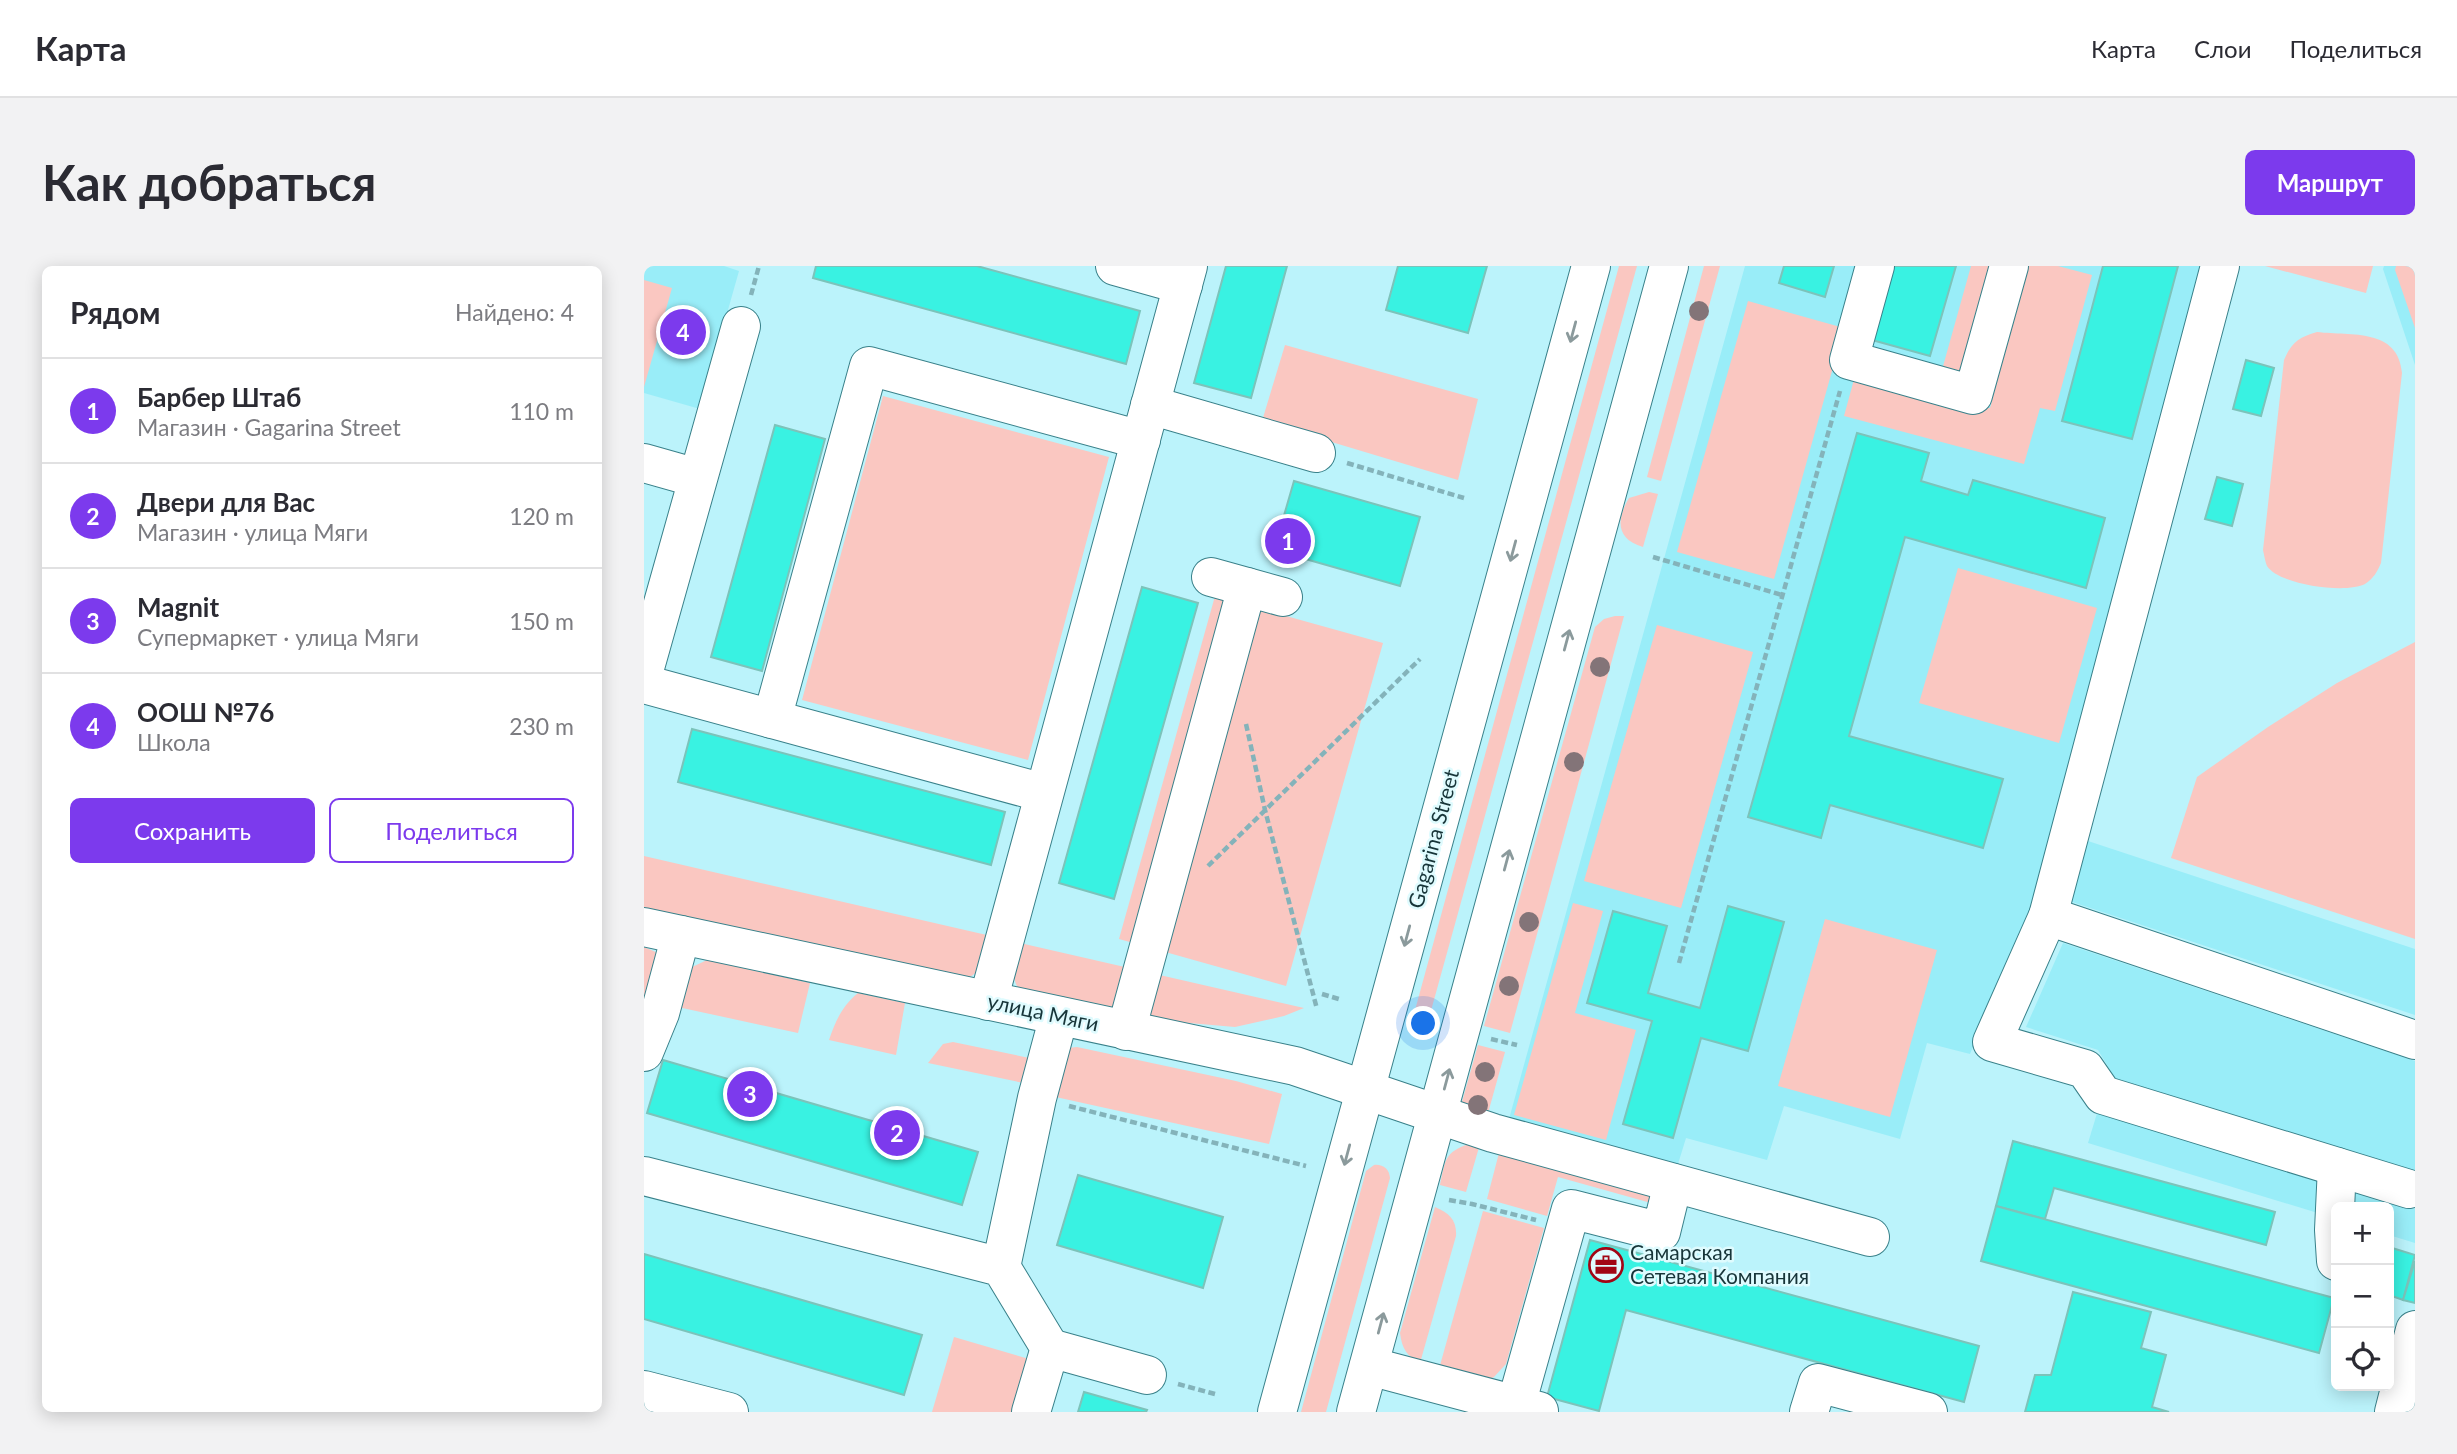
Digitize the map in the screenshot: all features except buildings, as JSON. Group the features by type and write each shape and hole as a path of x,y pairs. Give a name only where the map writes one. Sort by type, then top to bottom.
{"main road":[{"path":"988,1001 1186,276 1115,266"},
{"name":"Gagarina Street","path":"1277,1412 1591,266"},
{"path":"1356,1412 1669,266"},
{"path":"1875,266 1849,359 1973,394 2009,266"},
{"path":"2220,266 2048,916 1992,1042 2085,1069 2103,1095 2409,1189"},
{"path":"644,670 651,619 697,478 741,326"},
{"path":"772,719 869,366 1145,423 1316,453"},
{"path":"644,463 697,478"},
{"path":"1126,1031 1229,582 1283,597"},
{"path":"644,684 1044,793"},
{"path":"2048,916 2415,1040"},
{"name":"улица Мяги","path":"644,927 1295,1066 1437,1116 1870,1237"},
{"path":"644,1052 660,1013 681,935"},
{"path":"1059,1016 1037,1098 1001,1267 1050,1348 1147,1375"},
{"path":"2335,1202 2337,1167"},
{"path":"644,1176 1001,1267"},
{"path":"1369,1366 1529,1409 1571,1209 1661,1232 1673,1183"},
{"path":"2394,1323 2415,1329 2394,1412"},
{"path":"1031,1412 1050,1348"},
{"path":"1810,1412 1818,1383 1928,1412"},
{"path":"644,1390 729,1412"}],"path":[{"path":"1679,963 1849,359"},
{"path":"1316,453 1464,498"},
{"path":"1653,557 1782,596"},
{"path":"1206,867 1420,659"},
{"path":"1244,716 1265,810 1317,1009"},
{"path":"1322,994 1342,1000"},
{"path":"1037,1098 1306,1166"},
{"path":"1472,1204 1566,1227"}],"shaded area":[{"path":"644,266 724,266 739,271 700,409 644,393"},
{"path":"1619,266 1637,266 1424,1036 1415,1038 1409,1032"},
{"path":"1704,266 1720,266 1661,481 1647,477"},
{"path":"1745,266 2208,266 2145,504 2026,922 1970,1054 1927,1043 1900,1139 1784,1106 1767,1160 1686,1138 1678,1164 1509,1119"},
{"path":"1971,266 1999,266 1965,384 1940,377"},
{"path":"2028,266 2058,266 2092,275 2055,411 2040,408 2024,464 1844,416 1856,372 1990,408"},
{"path":"2265,266 2373,266 2366,293"},
{"path":"2384,266 2415,266 2415,365 2383,269"},
{"path":"2396,266 2415,266 2415,328 2395,270"},
{"path":"644,280 672,288 644,387"},
{"path":"1748,301 1844,328 1774,579 1677,552"},
{"path":"2317,332 2358,335 2383,341 2399,358 2402,373 2381,563 2371,579 2356,587 2313,586 2285,578 2267,566 2263,550 2284,360 2296,342"},
{"path":"1285,345 1478,399 1458,480 1262,421"},
{"path":"883,396 1109,457 1028,760 802,700"},
{"path":"1649,492 1658,494 1643,547 1634,544 1623,534 1621,521 1629,498"},
{"path":"1958,568 2097,608 2059,743 1919,703"},
{"path":"1215,596 1383,643 1286,986 1119,939"},
{"path":"1624,616 1510,1033 1484,1026 1595,627 1604,619"},
{"path":"1657,625 1753,652 1681,908 1584,881"},
{"path":"2415,642 2415,939 2171,858 2197,777 2337,683"},
{"path":"2088,841 2415,949 2415,1015 2069,901"},
{"path":"644,856 991,936 983,968 967,979 644,912"},
{"path":"1573,903 1603,911 1575,1013 1636,1030 1606,1140 1514,1115"},
{"path":"1825,919 1937,950 1890,1117 1778,1086"},
{"path":"1020,943 1304,1008 1284,1016 1235,1027 1166,1021 1021,992 1014,975"},
{"path":"2063,943 2415,1061 2415,1175 2116,1080 2098,1050 2026,1027"},
{"path":"644,947 658,953 644,999"},
{"path":"707,960 810,983 798,1033 673,1006 688,969"},
{"path":"858,993 905,1003 896,1055 829,1040 840,1015"},
{"path":"953,1042 1039,1060 1033,1085 928,1063 943,1044"},
{"path":"1478,1045 1505,1052 1485,1124 1462,1102"},
{"path":"1077,1047 1236,1081 1282,1094 1269,1144 1042,1094 1068,1048"},
{"path":"2098,1110 2323,1180 2321,1214 2088,1143"},
{"path":"1470,1144 1480,1144 1466,1192 1440,1185 1447,1158 1455,1150"},
{"path":"1500,1149 1654,1192 1651,1203 1558,1177 1547,1216 1487,1199"},
{"path":"1374,1165 1385,1168 1390,1178 1326,1412 1301,1412 1366,1171"},
{"path":"2351,1189 2393,1202 2350,1202"},
{"path":"2394,1202 2415,1209 2415,1243 2394,1237"},
{"path":"1435,1207 1451,1218 1456,1236 1420,1363 1406,1351 1400,1333"},
{"path":"1483,1211 1544,1228 1506,1364 1488,1380 1439,1369"},
{"path":"954,1337 1029,1359 1014,1412 932,1412"}],"place":[{"name":"ООШ №76","path":"683,332"},
{"name":"Барбер Штаб","path":"1288,541"},
{"name":"Magnit","path":"750,1094"},
{"name":"Двери для Вас","path":"897,1133"},
{"name":"Самарская Сетевая Компания","path":"1606,1265"}]}
